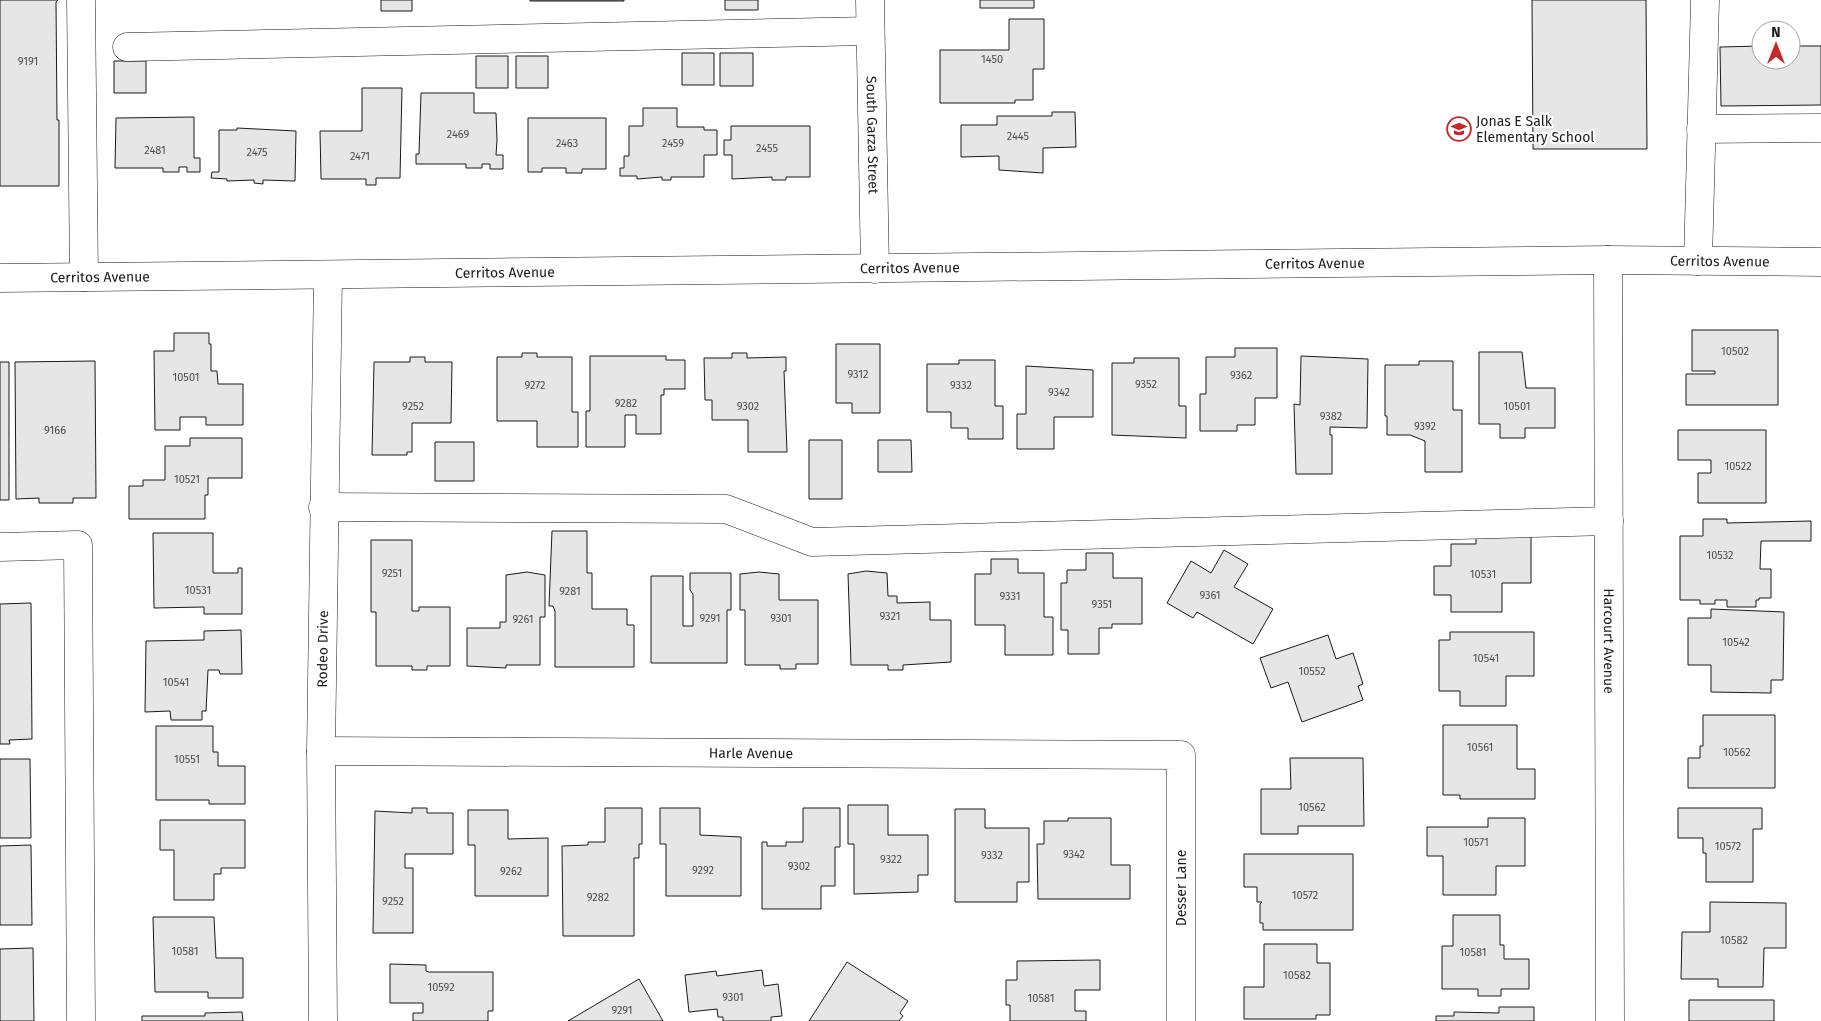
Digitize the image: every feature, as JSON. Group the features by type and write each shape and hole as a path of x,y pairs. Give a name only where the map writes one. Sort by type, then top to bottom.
{"street":[{"path":"81,0 84,277"},
{"name":"South Garza Street","path":"870,0 875,269"},
{"path":"1698,261 1705,0"},
{"path":"127,47 870,31"},
{"path":"1702,129 1821,128"},
{"name":"Cerritos Avenue","path":"0,278 328,276 1608,260 1821,262"},
{"name":"Harcourt Avenue","path":"1608,260 1610,1021"},
{"name":"Rodeo Drive","path":"323,1021 321,751 323,507 328,276"},
{"path":"323,507 726,509 812,542 1609,521"},
{"path":"0,547 78,545 81,1021"},
{"name":"Harle Avenue","path":"321,751 1180,754"},
{"name":"Desser Lane","path":"1180,754 1181,1021"}],"building":[{"path":"0,0 58,0 56,2 59,186 0,186"},
{"path":"381,0 412,0 412,11 381,11"},
{"path":"624,0 624,1 530,1"},
{"path":"725,0 758,0 758,10 725,10"},
{"path":"980,0 1034,0 1034,8 980,8"},
{"path":"1532,0 1646,0 1647,149 1533,149"},
{"path":"1009,19 1044,19 1044,69 1033,69 1033,100 1015,100 1015,103 940,103 940,50 1009,50"},
{"path":"1751,46 1751,70 1801,70 1801,46 1821,46 1821,105 1721,106 1720,47"},
{"path":"682,53 714,53 714,85 682,85"},
{"path":"720,53 753,53 753,86 720,86"},
{"path":"476,56 508,56 508,88 476,88"},
{"path":"516,56 548,56 548,88 516,88"},
{"path":"114,61 146,61 146,93 114,93"},
{"path":"362,88 402,88 400,178 376,178 376,185 366,185 366,179 321,179 320,131 362,131"},
{"path":"421,93 474,93 474,113 496,113 496,155 503,155 503,169 490,169 490,164 482,164 482,168 466,168 466,164 416,164 416,154 419,154"},
{"path":"643,108 677,108 677,127 704,127 704,130 717,130 717,155 704,155 704,177 671,177 671,180 662,180 662,177 637,179 637,176 620,176 620,168 624,168 624,156 629,156 629,126 643,126"},
{"path":"1052,112 1075,112 1076,147 1043,148 1043,173 999,170 999,156 961,157 961,125 997,125 997,116 1052,116"},
{"path":"194,117 194,158 200,158 200,172 187,172 187,167 179,167 179,172 163,172 163,168 115,168 116,118"},
{"path":"528,118 606,118 606,169 582,169 582,173 566,173 566,168 542,168 542,172 528,172"},
{"path":"731,126 810,126 810,177 786,177 786,180 772,180 772,177 732,179 732,155 724,155 724,140 731,140"},
{"path":"237,128 296,131 295,181 263,180 263,184 254,183 254,180 227,181 227,179 211,178 212,172 219,172 219,130 237,130"},
{"path":"1692,330 1778,330 1778,405 1686,405 1686,374 1715,374 1715,371 1692,371"},
{"path":"174,333 209,333 211,371 217,371 218,384 243,384 243,425 206,425 206,417 180,417 180,430 155,430 154,351 174,351"},
{"path":"836,344 880,344 880,413 852,413 852,403 836,403"},
{"path":"1235,348 1277,348 1277,398 1255,398 1255,425 1237,425 1237,431 1200,431 1200,394 1206,394 1206,357 1235,357"},
{"path":"1479,352 1522,352 1526,388 1555,388 1555,428 1525,428 1525,438 1500,438 1500,424 1479,424"},
{"path":"522,353 537,353 537,357 572,357 572,412 578,412 578,447 537,447 537,421 497,421 497,357 522,357"},
{"path":"732,353 747,353 747,358 786,357 786,371 784,371 787,452 748,452 748,420 712,420 712,400 705,400 704,358 732,358"},
{"path":"590,356 666,356 666,360 685,360 685,389 664,389 664,395 661,395 661,434 636,434 636,415 625,415 625,447 586,447 586,411 590,411"},
{"path":"1301,356 1368,359 1367,428 1330,427 1330,435 1332,435 1332,474 1296,474 1294,404 1300,405"},
{"path":"410,357 425,357 425,362 452,362 451,423 412,423 412,452 407,452 407,455 372,455 374,362 410,362"},
{"path":"1134,358 1179,358 1179,406 1186,406 1186,438 1112,435 1112,363 1134,363"},
{"path":"959,360 995,360 995,406 1003,406 1003,439 968,439 968,428 951,428 951,412 927,412 927,364 959,364"},
{"path":"95,361 96,498 73,498 73,503 39,503 39,498 16,499 15,362"},
{"path":"1419,361 1453,361 1453,410 1462,410 1462,472 1425,472 1425,441 1410,435 1387,435 1385,365 1419,365"},
{"path":"0,362 9,362 9,500 0,500"},
{"path":"1026,366 1093,370 1093,417 1054,417 1054,449 1017,449 1017,414 1026,414"},
{"path":"1678,430 1766,430 1766,503 1698,503 1698,473 1711,473 1711,460 1678,460"},
{"path":"190,438 242,438 242,478 208,478 208,495 205,495 205,519 129,519 129,486 143,486 143,480 165,480 165,446 190,446"},
{"path":"809,440 842,440 842,499 809,499"},
{"path":"878,440 911,440 912,472 878,472"},
{"path":"435,442 474,442 474,481 435,481"},
{"path":"1703,519 1727,519 1727,523 1811,521 1811,541 1761,541 1760,569 1771,569 1771,598 1759,598 1759,600 1756,600 1756,607 1727,607 1727,600 1715,600 1715,604 1700,604 1700,600 1680,600 1680,536 1703,536"},
{"path":"552,531 587,531 587,573 592,573 592,609 627,609 627,625 634,625 634,667 555,667 555,611 553,606 549,606"},
{"path":"153,533 213,533 213,573 238,573 238,568 242,568 242,614 204,614 204,607 154,608"},
{"path":"1476,536 1531,536 1531,583 1502,583 1502,612 1451,612 1451,595 1434,595 1434,566 1451,566 1451,544 1476,544"},
{"path":"371,540 412,540 412,611 419,611 419,607 450,607 450,666 427,666 427,670 412,670 412,666 376,666 376,612 371,612"},
{"path":"1224,550 1248,564 1234,587 1273,609 1253,644 1197,612 1193,618 1167,603 1191,561 1211,573"},
{"path":"1086,553 1113,553 1113,578 1142,578 1142,624 1112,624 1112,628 1099,628 1099,654 1068,654 1068,630 1061,630 1061,583 1067,583 1067,570 1086,570"},
{"path":"991,559 1018,559 1018,573 1044,573 1044,617 1053,617 1053,655 1005,655 1005,625 975,625 975,574 991,574"},
{"path":"866,571 887,573 888,596 897,596 897,603 930,602 930,620 951,620 951,662 903,665 903,670 888,670 888,665 851,665 848,574"},
{"path":"527,572 545,575 545,617 540,617 540,665 506,665 506,668 467,666 467,628 500,628 500,622 506,622 506,575"},
{"path":"759,572 779,574 779,600 818,600 818,664 796,664 796,669 780,669 780,665 745,665 745,610 740,610 740,574"},
{"path":"690,573 731,573 731,610 727,610 727,663 651,663 651,576 683,576 683,626 693,626 693,594 690,590"},
{"path":"31,603 32,739 9,740 10,744 0,744 0,604"},
{"path":"1711,609 1784,612 1783,680 1771,680 1771,693 1711,692 1711,665 1688,665 1688,618 1711,618"},
{"path":"241,630 242,674 220,674 219,670 208,670 206,711 202,711 202,720 171,720 170,711 145,712 146,641 204,640 204,631"},
{"path":"1450,632 1534,632 1534,676 1506,676 1506,706 1460,706 1460,691 1439,691 1439,640 1450,640"},
{"path":"1328,635 1336,659 1353,653 1363,684 1358,686 1363,700 1302,722 1288,682 1271,688 1260,658"},
{"path":"1703,715 1775,715 1775,788 1688,788 1688,758 1700,758 1700,746 1703,746"},
{"path":"1443,725 1517,725 1517,769 1535,769 1535,799 1460,799 1460,795 1443,795"},
{"path":"156,726 213,726 213,752 218,752 218,766 245,766 245,804 209,804 209,800 156,800"},
{"path":"1290,758 1363,758 1364,826 1298,826 1298,834 1261,834 1261,789 1291,789"},
{"path":"0,759 30,759 31,838 0,838"},
{"path":"848,805 888,805 888,835 928,835 928,875 918,875 918,892 854,894 854,844 848,844"},
{"path":"412,808 427,808 427,813 453,813 453,854 405,854 405,868 413,868 413,933 373,933 375,811 412,813"},
{"path":"605,808 642,808 642,844 639,844 639,858 634,858 634,936 563,936 562,846 588,845 588,842 605,842"},
{"path":"660,808 700,808 700,835 741,837 741,896 666,896 666,844 660,844"},
{"path":"803,808 840,808 840,847 835,847 835,886 821,886 821,909 762,909 762,842 767,842 767,846 786,846 786,842 803,842"},
{"path":"1678,808 1762,808 1762,829 1753,829 1753,882 1706,882 1706,853 1703,853 1703,838 1678,838"},
{"path":"955,809 985,809 985,828 1029,828 1029,882 1017,882 1017,902 955,902"},
{"path":"468,810 508,810 508,839 548,838 548,896 475,896 475,845 468,845"},
{"path":"1068,818 1111,818 1111,865 1130,865 1130,899 1038,899 1037,844 1044,844 1044,821 1068,821"},
{"path":"1488,818 1525,818 1525,866 1496,866 1496,895 1443,895 1443,856 1427,856 1427,827 1488,827"},
{"path":"160,820 245,820 245,868 221,868 221,874 214,874 214,900 174,900 174,850 160,850"},
{"path":"31,845 32,925 0,925 0,846"},
{"path":"1244,854 1353,854 1353,930 1263,930 1263,923 1260,923 1260,904 1262,902 1257,902 1257,887 1244,887"},
{"path":"1710,902 1786,903 1786,948 1764,948 1763,987 1718,987 1718,979 1681,979 1682,932 1710,932"},
{"path":"1453,915 1500,915 1500,945 1504,945 1504,959 1529,959 1529,989 1501,989 1501,996 1478,996 1478,989 1442,989 1442,946 1453,946"},
{"path":"153,917 214,917 216,958 243,958 243,998 208,998 208,992 155,992"},
{"path":"1264,944 1317,944 1317,963 1330,963 1330,1015 1316,1015 1316,1019 1244,1019 1244,987 1264,987"},
{"path":"33,948 34,1021 0,1021 0,949"},
{"path":"1100,960 1100,990 1075,990 1075,1011 1086,1011 1086,1021 1010,1021 1010,1005 1006,1005 1006,980 1017,980 1017,961"},
{"path":"847,962 908,1001 900,1013 903,1016 899,1021 809,1021"},
{"path":"390,964 426,965 426,971 429,972 493,972 493,1011 488,1011 488,1021 413,1021 413,1013 423,1013 423,1003 390,1003"},
{"path":"762,970 764,986 778,984 782,1016 771,1017 771,1021 723,1021 723,1017 718,1017 717,1009 689,1012 685,975 716,971 717,976"},
{"path":"639,979 663,1021 568,1021"},
{"path":"1689,1000 1774,1000 1774,1021 1689,1021"},
{"path":"1499,1007 1534,1007 1534,1021 1436,1021 1436,1016 1454,1016 1454,1012 1499,1013"},
{"path":"242,1012 243,1021 142,1021 142,1016 205,1016 205,1013"}],"place":[{"name":"Jonas E Salk Elementary School","path":"1459,129"}]}
